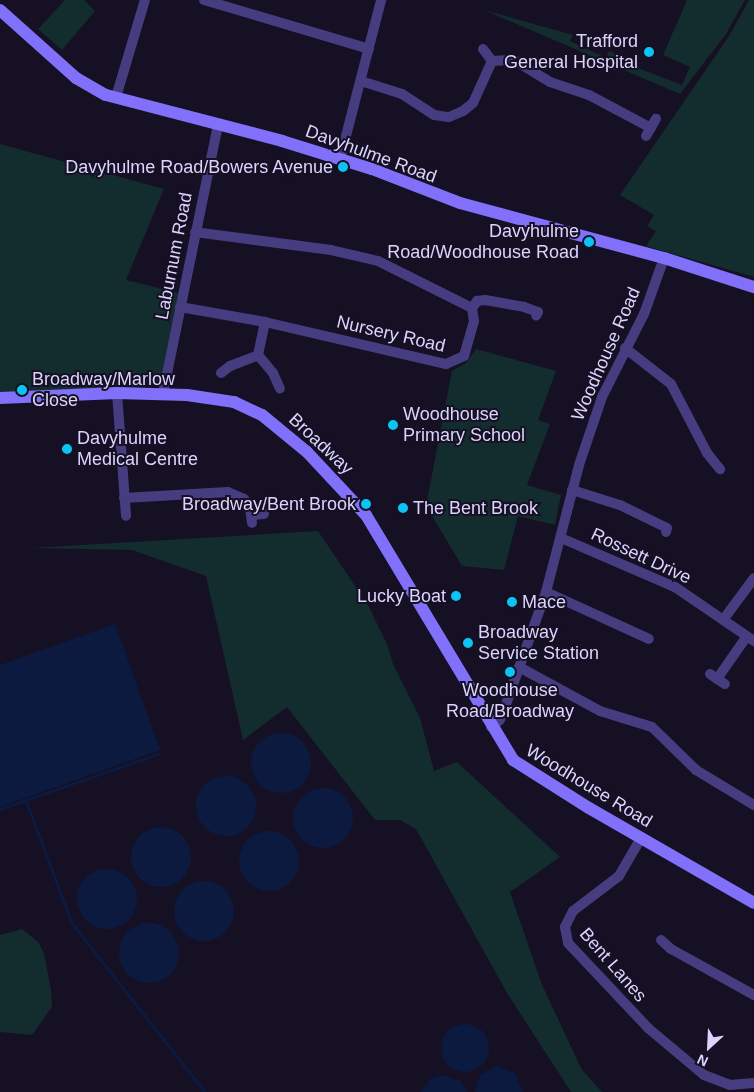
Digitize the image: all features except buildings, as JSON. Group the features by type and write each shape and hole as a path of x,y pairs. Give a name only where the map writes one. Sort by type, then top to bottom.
{"street":[{"path":"116,98 145,0"},
{"path":"204,0 227,3 369,49"},
{"path":"340,159 381,0"},
{"name":"Davyhulme Road","path":"0,10 76,78 94,90 116,98 218,124 340,159 460,204 664,258 754,286"},
{"path":"484,49 492,61"},
{"path":"492,61 514,60 550,82 589,95 651,128"},
{"path":"361,81 402,94 434,115 449,116 463,112 473,103 492,61"},
{"name":"Laburnum Road","path":"163,394 218,124"},
{"path":"196,232 331,250 378,261 472,308 477,301 485,300 524,307 538,312 536,316"},
{"name":"Woodhouse Road","path":"664,258 652,295 602,397 572,490 546,592 500,720 490,727 513,760 641,838 754,903"},
{"name":"Nursery Road","path":"180,307 265,322 446,364 459,360 467,350 474,321 472,308"},
{"path":"258,355 265,322"},
{"path":"625,348 671,384 707,453 720,469"},
{"path":"221,374 230,366 258,355"},
{"path":"258,355 273,373 280,389"},
{"path":"117,394 126,516"},
{"name":"Broadway","path":"0,398 163,394 217,398 250,408 275,425 334,478 378,533 490,727"},
{"path":"572,490 620,505 668,528 666,532"},
{"path":"124,498 228,492 244,499 252,519 264,514"},
{"name":"Rossett Drive","path":"561,538 664,582 750,639"},
{"path":"723,620 754,578"},
{"path":"546,592 649,639"},
{"path":"717,679 750,639"},
{"path":"520,667 600,711 652,727 696,770 754,805"},
{"name":"Bent Lanes","path":"641,838 619,876 573,911 565,927 568,943 648,1028 682,1058 714,1081 741,1089 754,1083"},
{"path":"661,940 671,949 754,995"}],"green space":[{"path":"65,0 84,0 95,11 62,50 38,29"},
{"path":"687,0 745,0 726,34 680,94 484,10 573,35 570,41 606,58 609,51 616,54 615,59 682,85 690,67 663,55"},
{"path":"749,0 754,0 754,277 646,246 656,231 647,226 654,215 620,195 729,36"},
{"path":"0,144 164,189 126,280 179,293 161,377 155,384 144,387 0,393"},
{"path":"476,349 556,371 538,420 550,424 527,485 561,495 555,525 518,516 504,570 462,566 426,506 452,371 466,363"},
{"path":"318,531 368,605 387,644 393,664 420,718 434,771 457,762 560,857 510,892 542,985 582,1070 602,1092 571,1092 507,993 416,829 400,820 375,820 287,707 243,740 206,576 132,550 31,548"},
{"path":"22,929 38,942 44,953 51,990 52,1007 32,1035 0,1032 0,935"}],"water":[{"path":"115,624 160,750 0,807 0,665"},
{"path":"281,733 298,738 306,746 311,763 306,780 298,788 281,793 264,788 256,780 251,763 256,746 264,738"},
{"path":"226,776 243,781 251,789 256,806 251,823 243,831 226,836 209,831 201,823 196,806 201,789 209,781"},
{"path":"323,788 340,793 348,801 353,818 348,835 340,843 323,848 306,843 298,835 293,818 298,801 306,793"},
{"path":"161,827 178,832 186,840 191,857 186,874 178,882 161,887 144,882 136,874 131,857 136,840 144,832"},
{"path":"269,831 286,836 294,844 299,861 294,878 286,886 269,891 252,886 244,878 239,861 244,844 252,836"},
{"path":"107,869 124,874 132,882 137,899 132,916 124,924 107,929 90,924 82,916 77,899 82,882 90,874"},
{"path":"204,881 221,886 229,894 234,911 229,928 221,936 204,941 187,936 179,928 174,911 179,894 187,886"},
{"path":"149,923 166,928 174,936 179,953 174,970 166,978 149,983 132,978 124,970 119,953 124,936 132,928"},
{"path":"460,1024 470,1024 482,1031 489,1043 489,1053 482,1065 470,1072 460,1072 452,1068 445,1061 441,1053 441,1043 445,1035 452,1028"},
{"path":"497,1066 515,1073 523,1092 475,1092 480,1075"},
{"path":"442,1075 460,1081 467,1092 421,1092 430,1079"}],"waterway":[{"path":"0,809 158,754"},
{"path":"26,800 72,923 205,1092"}],"place":[{"name":"Trafford General Hospital","path":"649,52"},
{"name":"Davyhulme Road/Bowers Avenue","path":"343,167"},
{"name":"Davyhulme Road/Woodhouse Road","path":"589,242"},
{"name":"Broadway/Marlow Close","path":"22,390"},
{"name":"Woodhouse Primary School","path":"393,425"},
{"name":"Davyhulme Medical Centre","path":"67,449"},
{"name":"Broadway/Bent Brook","path":"366,504"},
{"name":"The Bent Brook","path":"403,508"},
{"name":"Lucky Boat","path":"456,596"},
{"name":"Mace","path":"512,602"},
{"name":"Broadway Service Station","path":"468,643"},
{"name":"Woodhouse Road/Broadway","path":"510,672"}]}
